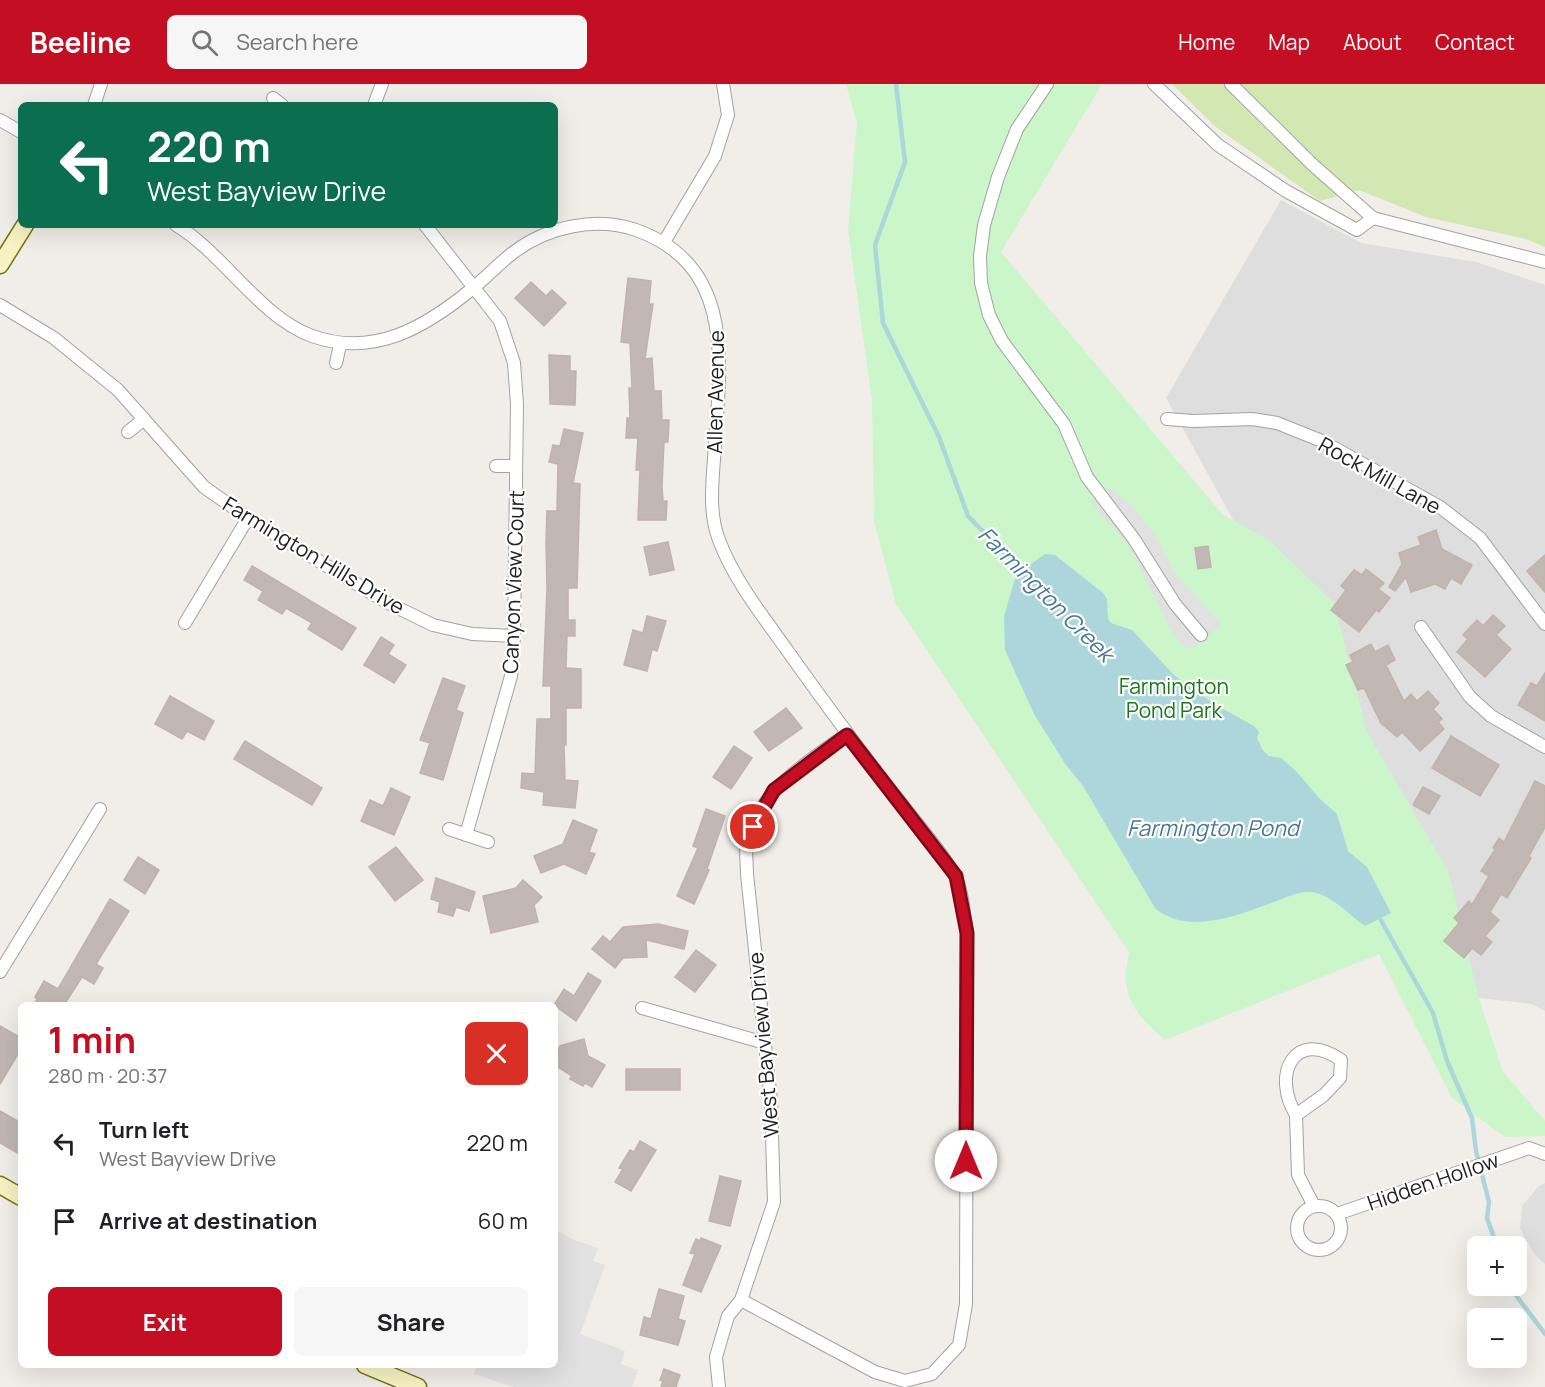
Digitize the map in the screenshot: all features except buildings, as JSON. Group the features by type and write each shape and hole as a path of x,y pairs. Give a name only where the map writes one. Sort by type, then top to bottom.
{"street":[{"path":"95,102 101,84"},
{"path":"375,102 382,84"},
{"path":"664,242 715,156 728,115 723,84"},
{"path":"1047,84 1017,129 998,177 984,225 980,256 981,284 989,315 1002,341 1064,424 1087,477 1134,539 1175,604 1201,635"},
{"path":"1154,84 1218,145 1286,191 1357,230 1373,219"},
{"path":"1230,84 1312,165 1373,219 1545,262"},
{"path":"0,120 18,130"},
{"name":"Allen Avenue","path":"340,345 383,341 416,328 446,310 514,251 553,230 601,223 633,229 664,242 694,270 710,297 718,325 720,363 712,494 715,530 727,561 750,598 847,735 956,876 967,933 966,1304 959,1345 932,1374 905,1382 875,1372 741,1300"},
{"path":"0,265 23,228"},
{"path":"180,228 215,255 280,317 307,335 340,345 336,363"},
{"name":"Canyon View Court","path":"427,228 500,321 513,363 517,404 514,636 511,676 466,835"},
{"name":"Farmington Hills Drive","path":"0,305 54,338 118,390 204,487 248,518 388,603 433,625 472,634 514,636"},
{"path":"128,432 144,419"},
{"name":"Rock Mill Lane","path":"1167,419 1193,422 1252,419 1277,423 1322,441 1440,507 1480,538 1545,624"},
{"name":"Canyon View Court","path":"496,466 516,466"},
{"path":"184,623 248,518"},
{"path":"1421,627 1470,697 1491,716 1545,747"},
{"name":"West Bayview Drive","path":"719,1387 716,1357 728,1316 741,1300 774,1202 771,1101 747,874 747,842 759,812 774,790 847,735"},
{"path":"0,972 100,809"},
{"path":"449,829 488,842"},
{"path":"642,1008 765,1043"},
{"path":"1296,1115 1324,1095 1340,1078 1341,1060 1329,1052 1309,1050 1291,1060 1285,1074 1284,1086 1287,1100 1296,1115 1298,1175 1314,1206"},
{"name":"Hidden Hollow","path":"1337,1214 1529,1148 1545,1154"},
{"path":"0,1185 18,1195"},
{"path":"1314,1206 1326,1207 1337,1214 1341,1228 1335,1242 1323,1250 1308,1247 1302,1242 1297,1228 1301,1214 1314,1206"},
{"path":"372,1368 418,1387"}],"shaded area":[{"path":"1281,200 1361,243 1476,262 1545,285 1545,1011 1532,1004 1461,996 1350,732 1166,398"},
{"path":"1109,488 1131,504 1159,541 1175,573 1221,624 1194,648 1185,648 1172,632 1129,546 1091,502"},
{"path":"1545,1183 1545,1264 1535,1255 1527,1241 1527,1236 1524,1236 1520,1229 1522,1206 1539,1186"},
{"path":"558,1231 572,1239 598,1248 593,1261 605,1265 580,1334 625,1351 621,1364 638,1370 632,1387 514,1387 474,1374 476,1368 558,1368"}],"green space":[{"name":"Farmington Pond Park","path":"846,84 1102,84 1001,252 1223,515 1269,540 1334,603 1367,732 1449,873 1479,999 1503,1072 1545,1121 1545,1136 1505,1137 1452,1098 1379,954 1165,1040 1137,1012 1126,981 1129,952 896,604 874,521 872,400 848,230 857,123"},
{"path":"1172,84 1545,84 1545,247 1526,239 1426,217 1359,190 1320,201 1216,127"}],"water":[{"name":"Farmington Pond","path":"1045,554 1055,555 1103,593 1107,599 1108,618 1111,623 1132,630 1174,675 1216,705 1254,726 1259,732 1257,738 1262,749 1269,756 1281,758 1296,771 1320,799 1337,814 1348,851 1367,867 1391,913 1365,926 1332,900 1310,892 1296,894 1229,917 1197,922 1182,921 1155,908 1083,786 1066,765 1034,714 1005,650 1004,616 1016,575"}],"waterway":[{"name":"Farmington Creek","path":"896,84 905,162 875,245 883,323 939,437 968,516 1024,574"},
{"name":"Farmington Creek","path":"1378,915 1433,1013 1447,1061 1472,1118 1476,1151 1489,1202 1487,1218 1493,1236"},
{"name":"Farmington Creek","path":"1516,1296 1545,1334"}],"route":[{"path":"753,827 759,812 774,790 808,762 847,735 956,876 967,933 966,1161"}]}
